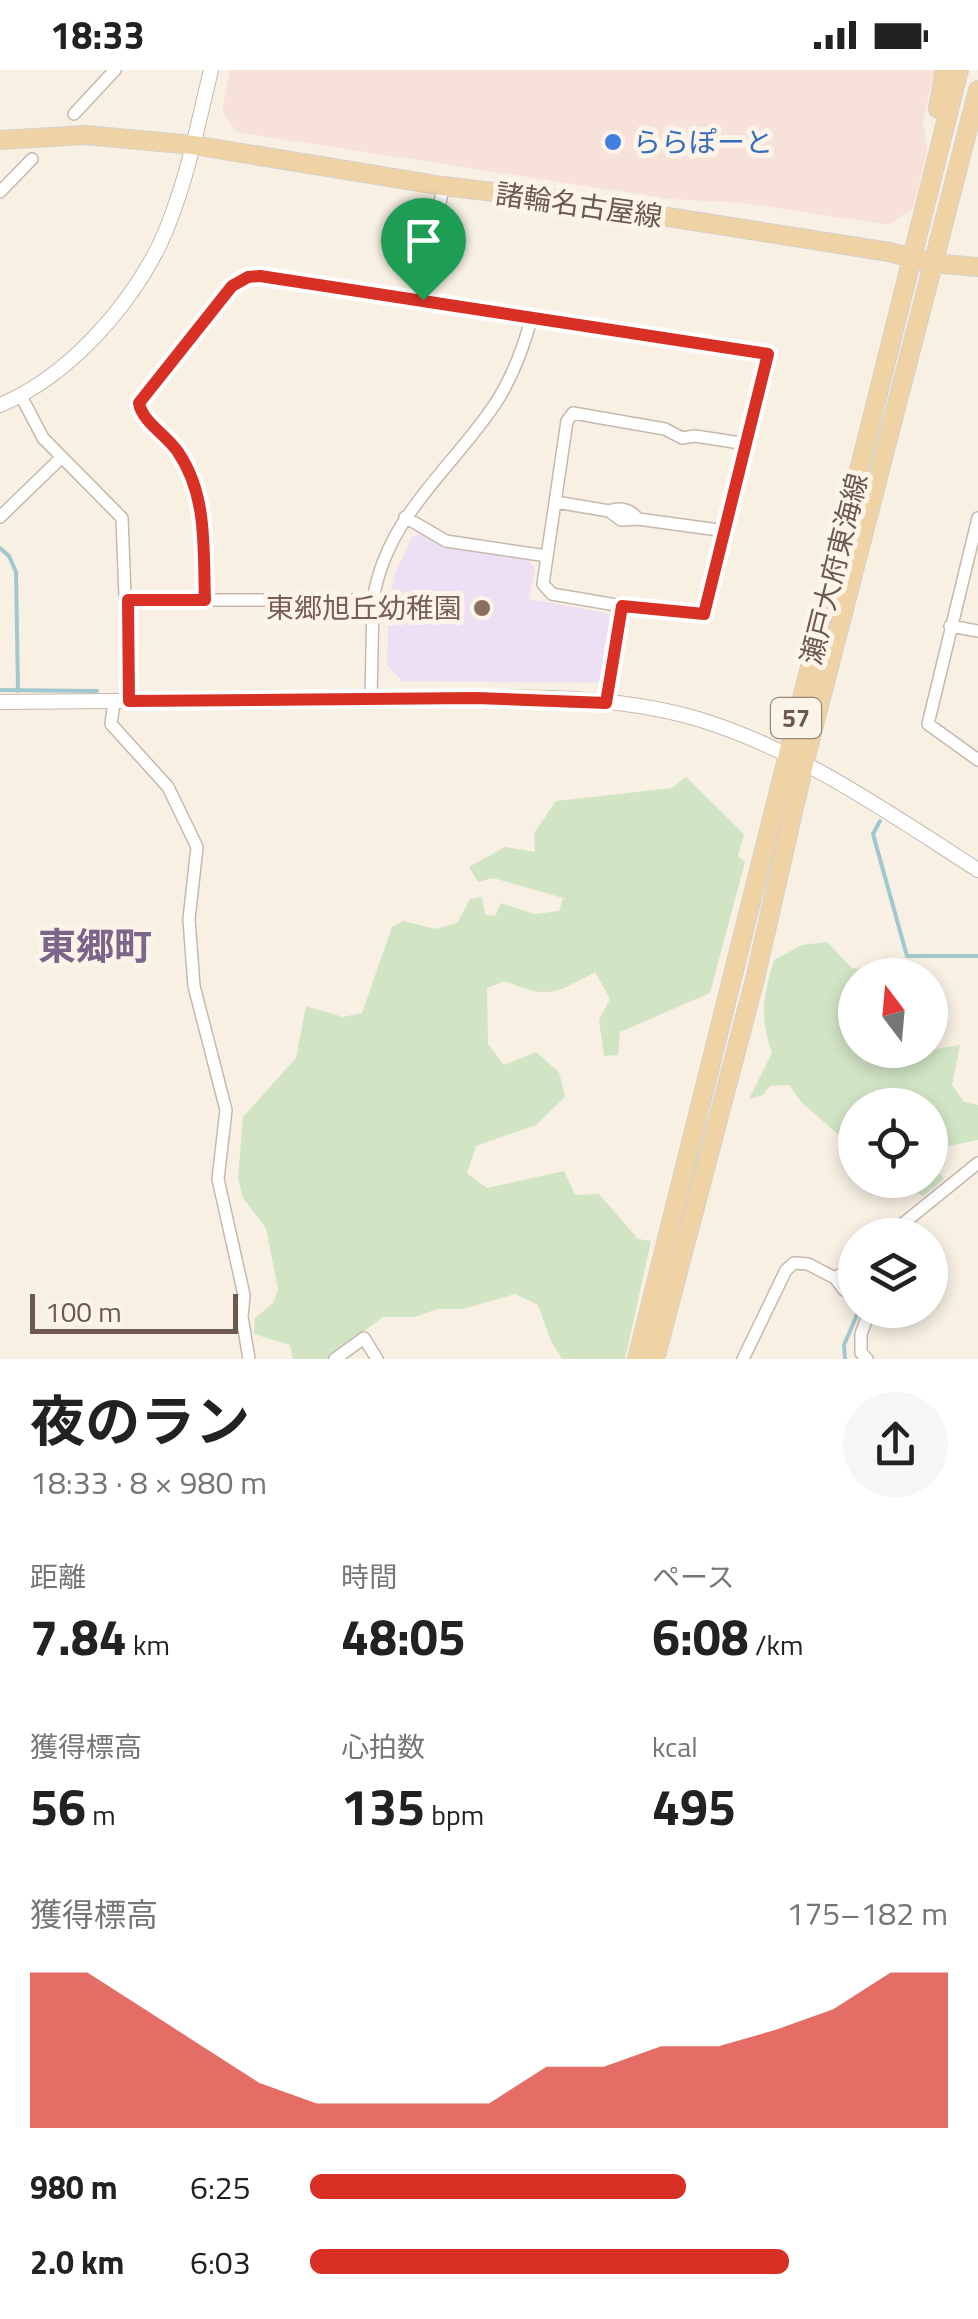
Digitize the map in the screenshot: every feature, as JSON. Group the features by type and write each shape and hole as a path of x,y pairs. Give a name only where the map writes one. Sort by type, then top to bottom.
{"main road":[{"name":"瀬戸大府東海線","path":"638,1359 912,257 954,72"},
{"name":"瀬戸大府東海線","path":"655,1359 755,980 804,764 932,262 972,128 978,90"},
{"name":"諸輪名古屋線","path":"0,140 84,135 194,145 978,267"}],"street":[{"path":"74,114 115,70"},
{"path":"0,405 44,382 84,346 130,291 158,248 194,145 211,70"},
{"path":"0,192 32,159"},
{"path":"423,300 443,186"},
{"path":"205,600 202,522 194,483 178,452 141,412 140,400 232,286 248,277 766,352 770,358 726,532 704,614 622,606 546,591 543,584 567,422 573,412 665,429 682,438 695,436 748,444"},
{"path":"371,699 372,600 384,552 405,517 497,400 516,367 532,316"},
{"path":"20,396 42,438 122,518 128,600 122,702 111,724 168,787 197,847 189,919 194,986 226,1110 218,1179 244,1295 242,1317 249,1359"},
{"path":"0,517 62,458"},
{"path":"556,502 608,511 621,520 726,532"},
{"path":"405,517 446,540 547,556"},
{"path":"978,518 974,548 950,626 928,724 978,760"},
{"path":"128,600 372,600"},
{"path":"606,703 622,606"},
{"path":"950,626 978,631"},
{"path":"0,702 496,698 606,703 697,718 787,753 978,870"},
{"path":"910,1218 978,1163"},
{"path":"742,1359 786,1270 794,1263 808,1264 838,1281"},
{"path":"863,1328 862,1353 867,1359"},
{"path":"335,1359 364,1338 378,1359"}],"shaded area":[{"name":"ららぽーと","path":"230,70 935,70 923,121 927,152 913,209 889,225 745,203 670,199 237,132 222,111"},
{"name":"東郷旭丘幼稚園","path":"423,533 451,548 528,560 535,569 529,599 613,614 602,679 594,683 402,681 387,665 389,599 396,571 412,537"}],"green space":[{"path":"686,777 744,834 738,856 745,862 710,993 620,1032 618,1055 604,1056 599,1020 610,999 595,972 552,991 532,991 505,981 487,988 488,1044 504,1065 536,1052 559,1072 565,1097 536,1125 476,1146 467,1173 487,1188 564,1171 575,1195 599,1194 638,1239 651,1241 625,1359 562,1359 538,1305 515,1294 463,1309 437,1309 415,1317 383,1317 326,1359 293,1359 290,1345 254,1334 255,1318 273,1303 278,1289 266,1228 243,1198 238,1179 243,1117 296,1058 306,1006 343,1017 362,1013 392,927 403,921 435,929 457,923 470,899 482,897 485,915 495,916 501,903 534,914 559,911 563,898 493,878 478,882 469,867 505,847 535,852 534,833 556,801 672,788"},
{"path":"827,942 842,958 838,958 838,1068 948,1068 948,1047 960,1045 952,1085 964,1102 978,1105 978,1140 948,1146 948,1088 838,1088 838,1134 802,1103 789,1085 770,1086 763,1095 749,1099 772,1053 764,1006 774,960 802,945"}],"waterway":[{"path":"0,548 9,556 16,572 18,691"},
{"path":"0,690 97,691"},
{"path":"880,821 873,834 907,956 978,956"},
{"path":"845,1359 844,1345 851,1328"}],"place":[{"name":"ららぽーと","path":"613,142"},
{"name":"東郷旭丘幼稚園","path":"482,608"}],"district":[{"name":"東郷町","path":"95,947"}],"route":[{"path":"248,277 423,300 768,354 708,609 700,616 622,606 606,703 476,698 129,701 128,600 205,600 202,522 194,483 178,452 141,412 140,400 232,286 248,277"}]}
